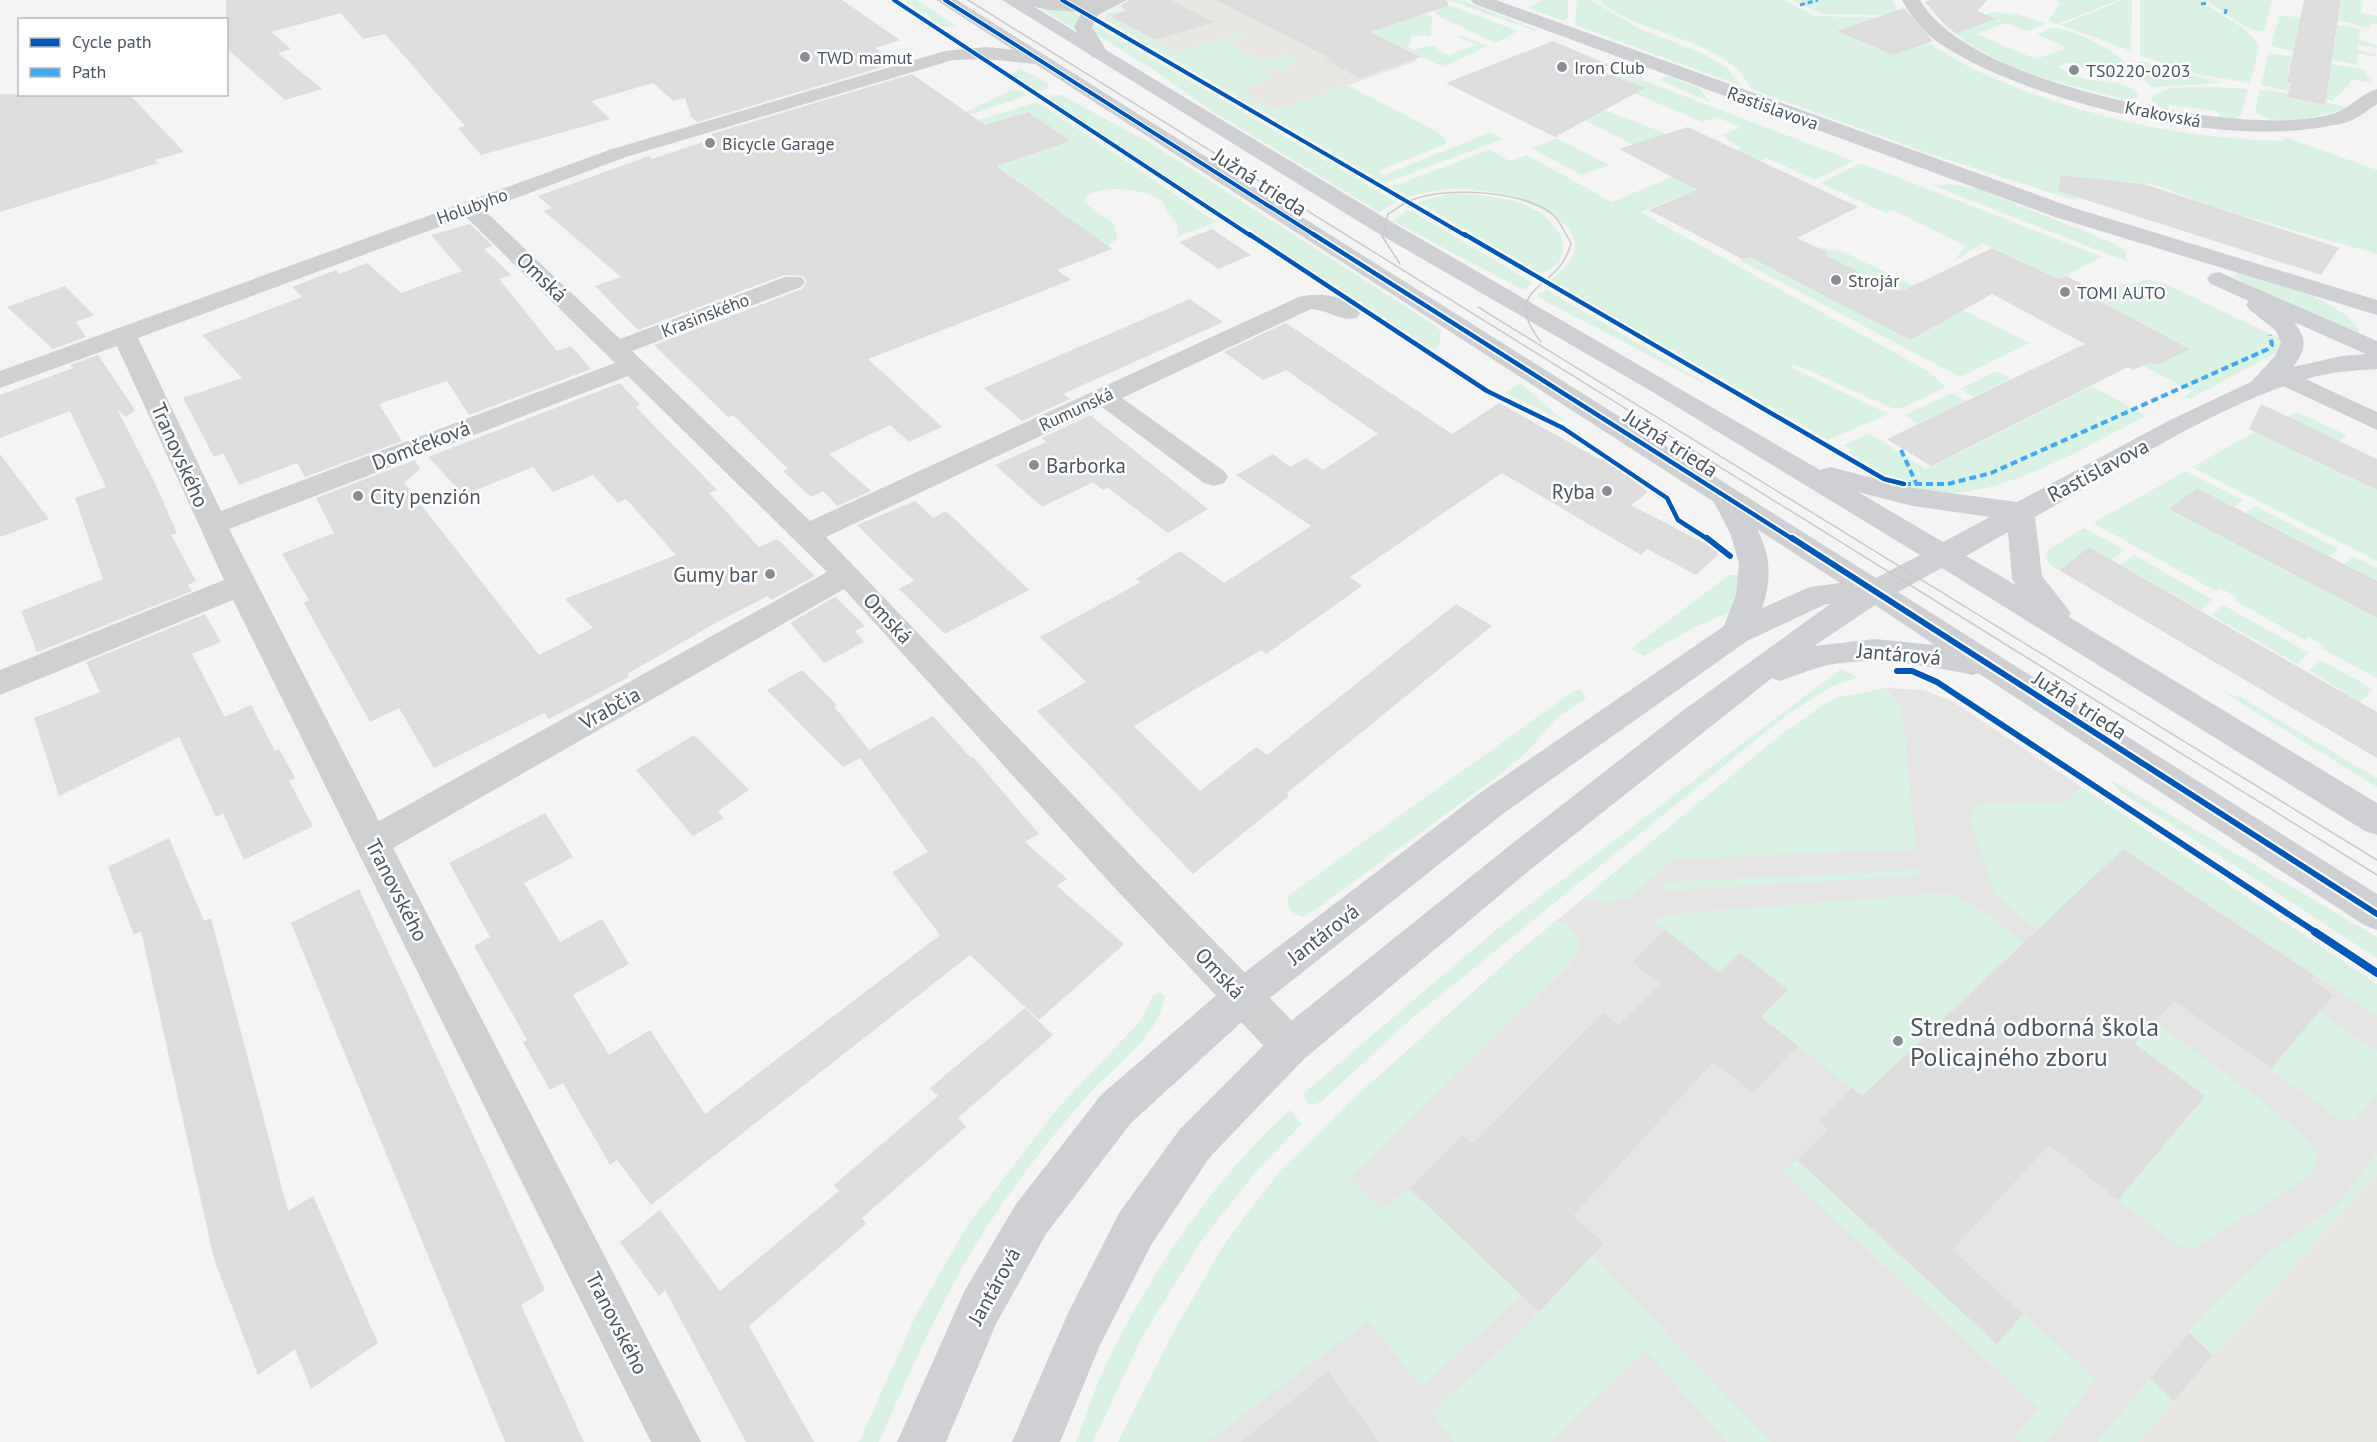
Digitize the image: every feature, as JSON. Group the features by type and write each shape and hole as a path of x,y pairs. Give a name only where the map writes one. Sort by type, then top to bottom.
{"street":[{"name":"Južná trieda","path":"945,0 1875,591 2377,914"},
{"name":"Južná trieda","path":"1011,0 1382,226 1763,448 2081,638 2377,821"},
{"path":"1027,0 1063,8 1110,3"},
{"name":"Rastislavova","path":"1480,0 2066,213 2377,308"},
{"name":"Krakovská","path":"1911,0 1927,23 1952,44 1996,67 2054,89 2115,105 2210,123 2281,126 2320,122 2356,113 2369,105 2377,95"},
{"path":"1099,53 1083,27 1091,12 1110,3"},
{"path":"952,55 969,40 980,22"},
{"name":"Holubyho","path":"0,380 469,207 643,146 952,55 986,53 1035,58"},
{"name":"Omská","path":"469,207 847,574 1290,1046"},
{"name":"Rastislavova","path":"2066,213 2273,302 2375,353"},
{"name":"Rastislavova","path":"2188,267 2259,306 2288,330 2294,346 2292,352 2257,389"},
{"name":"Rastislavova","path":"2287,281 2323,294 2356,314 2373,334 2375,353"},
{"name":"Krasinského","path":"624,357 793,282"},
{"name":"Rumunská","path":"807,534 1307,302 1330,303 1348,313"},
{"name":"Tranovského","path":"124,334 211,525 677,1442"},
{"name":"Rastislavova","path":"1941,555 2194,418 2286,378 2375,353"},
{"name":"Domčeková","path":"211,525 624,357"},
{"path":"2286,378 2377,422"},
{"path":"1103,396 1214,477"},
{"path":"1763,448 1826,475 1863,485 1913,497 2020,512 2027,579 2081,638"},
{"name":"Jantárová","path":"921,1442 980,1308 1031,1219 1116,1109 1242,997 1492,803 1736,633 1750,605 1756,584 1755,563 1725,497"},
{"name":"Jantárová","path":"1036,1442 1084,1329 1135,1229 1195,1143 1290,1046 1516,860 1741,684 1830,618 1941,555"},
{"name":"Vrabčia","path":"373,842 847,574"},
{"path":"0,683 241,585"},
{"path":"1736,633 1821,594 1875,591"},
{"name":"Jantárová","path":"1741,684 1804,660 1831,652 1862,648 1916,651 1990,667"}],"shaded area":[{"path":"1155,0 1305,0 1417,61 1276,111 1108,17"},
{"name":"Stredná odborná škola Policajného zboru","path":"1887,688 1924,690 1954,702 2377,984 2377,1172 2137,1442 1118,1442 1173,1333 1227,1240 1281,1170 1354,1098 1516,954 1782,734 1836,698"},
{"path":"2377,1172 2377,1442 2137,1442 2213,1355"}],"green space":[{"path":"904,0 917,0 956,26 945,28"},
{"path":"1436,0 1518,31 1495,43 1440,17 1435,13"},
{"path":"1448,0 1461,0 1537,30 1536,31"},
{"path":"1543,0 1568,0 1568,17 1564,21 1527,8"},
{"path":"1577,0 1591,0 1638,28 1704,54 1727,68 1741,86 1575,25"},
{"path":"1599,0 1783,0 1815,16 1902,18 1870,20 1838,31 1893,55 1922,39 1960,62 2003,82 2049,100 2097,114 2194,134 2286,141 2282,136 2377,170 2377,254 2206,205 2162,187 2145,183 2106,181 2093,192 2073,200 1924,152 1751,89 1740,72 1723,58 1636,22"},
{"path":"1792,0 1892,0 1900,15 1823,14"},
{"path":"2056,0 2118,0 2058,24 2048,20 2061,4"},
{"path":"2123,0 2132,0 2131,51 2061,25"},
{"path":"2140,0 2199,0 2243,28 2260,45 2250,83 2201,75 2140,56"},
{"path":"2206,0 2272,0 2264,31 2258,31 2243,25"},
{"path":"2342,0 2363,0 2361,12 2377,16 2377,24 2371,23 2370,28 2338,20"},
{"path":"1039,7 1070,10 1081,17 1078,28 1075,29"},
{"path":"1125,9 1127,11 1109,17 1179,52 1241,32 1249,36 1228,43 1262,61 1285,54 1297,60 1281,69 1289,73 1274,68 1263,72 1274,78 1240,90 1275,111 1347,85 1436,131 1445,139 1446,144 1378,171 1384,175 1491,132 1503,139 1385,183 1104,19 1106,14"},
{"path":"1997,12 2016,14 2047,24 2027,31 2007,23 1976,34 2036,59 2067,48 2037,34 2053,28 2074,33 2111,51 2128,65 2131,72 2124,76 2109,77 2068,62 2057,67 2089,80 2130,87 2139,97 2122,101 2119,98 2027,72 1982,52 1944,23"},
{"path":"1425,14 1432,17 1431,36 1411,35 1411,45 1407,47 1414,50 1432,46 1448,55 1476,45 1460,38 1460,35 1487,46 1443,67 1355,25 1411,18"},
{"path":"2279,15 2304,18 2297,53 2271,46"},
{"path":"1090,22 1396,202 1379,212 1215,113 1155,71 1096,34"},
{"path":"2338,25 2360,29 2359,40 2376,44 2377,48 2358,45 2358,50 2376,54 2375,57 2358,53 2356,65 2332,59"},
{"path":"2269,53 2296,57 2294,68 2289,68 2287,81 2290,83 2289,91 2261,85"},
{"path":"2142,61 2221,83 2152,87 2146,83 2138,62"},
{"path":"2331,64 2366,70 2365,76 2372,77 2371,83 2352,79 2348,86 2359,90 2347,87 2332,101 2325,99"},
{"path":"1020,68 1047,83 1048,88 1040,92 1013,75 1012,73"},
{"path":"1624,73 1854,161 1815,180 1767,158 1694,189 1696,191 1640,212 1928,371 1946,387 1902,408 1892,408 1794,364 1790,367 1889,414 1828,440 1550,280 1569,262 1575,246 1570,231 1557,218 1539,207 1518,199 1478,190 1452,189 1409,197 1391,187 1489,150 1510,161 1527,155 1612,202 1741,148 1721,135 1740,128 1718,117 1702,122 1634,93 1610,75"},
{"path":"1667,76 1699,88 1710,102 1659,80"},
{"path":"2171,88 2248,89 2241,115 2232,120 2220,118 2218,111 2169,105 2168,111 2152,101 2152,96"},
{"path":"1013,89 1023,92 1026,96 947,122 900,132 970,110"},
{"path":"2260,89 2288,94 2288,98 2324,105 2325,102 2347,108 2303,119 2277,120 2255,112"},
{"path":"1052,95 1061,95 1152,144 1436,326 1441,332 1439,345 1434,350 1051,101 1049,98"},
{"path":"1034,103 1041,104 1216,222 1177,237 1178,226 1165,209 1163,201 1135,191 1103,190 1085,197 1084,202 1115,225 1117,239 1107,246 998,166 1071,141 1028,112 903,151 914,140"},
{"path":"1586,103 1670,135 1653,155 1580,118"},
{"path":"1557,138 1609,165 1581,175 1531,148"},
{"path":"1861,163 2103,257 2052,282 2048,274 1983,243 1952,263 1966,246 1893,210 1886,213 1821,183"},
{"path":"1949,184 1978,189 2111,242 2125,251 2128,262 1932,185"},
{"path":"1447,194 1481,195 1516,202 1532,208 1546,217 1557,229 1564,245 1559,263 1542,274 1418,202"},
{"path":"1408,209 1533,283 1523,290 1393,221"},
{"path":"1813,246 1846,253 2030,343 1960,377 1741,261 1753,256 1910,340 1904,291 1895,290 1825,255 1828,253"},
{"path":"2237,273 2284,284 2324,302 2354,322 2359,332 2358,334 2249,285 2234,276"},
{"path":"2146,279 2165,284 2281,339 2281,350 2190,399 2184,397 2192,391 2143,366 2151,362 2157,365 2190,349 2090,296 2117,285 2139,283"},
{"path":"1547,290 1714,389 1537,297 1539,293"},
{"path":"1997,371 2011,379 1974,397 1960,389"},
{"path":"1520,383 1564,421 1505,393"},
{"path":"2092,386 2146,416 2063,459 2000,484 1969,491 1939,493 1911,488 1879,472 1848,452 1852,450 1844,445 1869,433 1925,469"},
{"path":"1952,393 1966,401 1918,424 1904,415"},
{"path":"2297,412 2347,435 2339,441 2281,444 2377,490 2377,561 2192,467 2266,426"},
{"path":"2186,471 2243,500 2234,507 2197,488 2170,509 2377,618 2377,678 2322,649 2325,646 2309,637 2305,640 2234,600 2237,597 2220,588 2216,591 2093,523"},
{"path":"2255,506 2339,549 2329,556 2246,513"},
{"path":"2084,528 2125,550 2111,560 2089,547 2058,570 2047,560 2045,552"},
{"path":"2134,555 2213,600 2201,610 2120,565"},
{"path":"2353,556 2377,568 2377,581 2345,564"},
{"path":"1729,575 1739,575 1740,602 1726,614 1697,626 1644,656 1632,650 1637,644"},
{"path":"2223,605 2309,653 2297,664 2211,615"},
{"path":"2321,660 2373,689 2360,702 2308,670"},
{"path":"1842,668 1858,678 1832,686 1787,715 1412,1018 1321,1102 1312,1105 1306,1101 1304,1093 1496,930"},
{"path":"1887,688 1902,708 1916,849 1675,859 1629,898 1606,903 1582,899 1782,734 1823,705 1836,698"},
{"path":"1575,690 1580,690 1586,698 1557,718 1527,752 1499,775 1322,905 1304,917 1294,914 1288,905 1288,896"},
{"path":"2223,692 2240,697 2377,778 2377,787"},
{"path":"2108,778 2377,937 2377,958 2121,792"},
{"path":"2082,787 2377,984 2377,1017 2123,849 2038,930 2014,912 1994,892 1970,821 1975,806 1983,803 2064,802"},
{"path":"1920,870 1918,876 1659,891 1668,882"},
{"path":"1928,894 1956,895 1989,915 2024,943 1862,1096 1761,1017 1788,989 1740,953 1720,973 1653,921 1673,914"},
{"path":"1554,922 1564,922 1579,939 1577,954 1567,967 1350,1178 1381,1209 1410,1189 1522,1295 1421,1387 1368,1321 1207,1442 1118,1442 1173,1333 1227,1240 1281,1170 1354,1098"},
{"path":"1160,992 1165,996 1161,1011 1145,1038 1088,1095 1050,1140 1015,1186 976,1244 931,1327 879,1442 859,1442 916,1315 967,1226 1057,1109 1142,1019 1152,997"},
{"path":"2319,1012 2377,1052 2377,1094 2355,1120 2341,1120 2271,1070"},
{"path":"2154,1022 2268,1106 2307,1141 2317,1156 2311,1175 2197,1247 2180,1247 2118,1200 2205,1096 2135,1044"},
{"path":"1290,1110 1302,1124 1259,1168 1202,1240 1142,1337 1093,1442 1076,1442 1104,1369 1140,1300 1162,1265 1209,1198 1235,1166"},
{"path":"2377,1153 2377,1172 2374,1177 2137,1442 2097,1442 2206,1311 2266,1255 2338,1204"},
{"path":"1797,1160 1997,1344 2023,1314 2096,1379 2046,1442 2021,1442 2015,1436 2038,1408 1783,1172"},
{"path":"1592,1255 1770,1442 1727,1442 1646,1351 1550,1442 1454,1442 1431,1412 1513,1339"}],"building":[{"path":"226,0 842,0 900,40 875,48 896,63 697,122 691,117 685,98 673,101 653,83 591,101 610,119 481,155 458,128 465,126 385,34 363,39 341,13 271,32 291,49 278,53 322,89 285,100 228,50 228,18 226,18"},
{"path":"1129,0 1171,0 1214,22 1156,40 1111,16 1127,11 1120,6"},
{"path":"1216,0 1447,0 1448,6 1370,32 1421,57 1360,78 1325,60 1330,58"},
{"path":"1930,0 1987,0 1977,11 1996,19 1956,33 1947,27 1925,2"},
{"path":"2304,0 2341,0 2325,105 2287,97 2291,83 2287,82"},
{"path":"1904,8 1933,41 1893,55 1837,31"},
{"path":"1553,41 1609,65 1597,70 1645,88 1555,137 1446,83"},
{"path":"912,74 985,125 1028,112 1071,141 997,166 1112,249 1057,270 1071,280 868,359 942,427 909,442 890,425 829,454 871,491 837,506 823,491 811,497 783,471 788,469 733,415 728,417 654,345 802,289 807,282 803,276 784,275 638,330 595,286 621,277 544,211 552,208 538,196 649,156 652,159 715,138 711,134"},
{"path":"0,94 131,96 184,152 155,160 158,163 0,212"},
{"path":"1688,127 1858,207 1797,238 1828,253 1825,255 1895,290 1902,291 1992,248 2059,279 2066,276 2098,292 2090,296 2190,349 2157,365 2151,362 2133,370 2128,367 1931,466 1887,439 2085,344 1992,294 1910,340 1750,257 1744,260 1649,210 1697,190 1619,149"},
{"path":"2061,175 2144,184 2339,248 2321,275 2058,191"},
{"path":"470,224 493,246 484,249 511,275 499,279 557,351 571,346 591,369 469,415 447,381 379,404 402,441 305,477 297,463 239,485 223,453 214,457 183,398 242,378 202,335 302,297 292,287 336,270 339,274 367,263 401,293 462,271 431,235"},
{"path":"1212,229 1251,255 1218,269 1179,242"},
{"path":"65,286 94,315 76,322 86,337 53,349 7,307"},
{"path":"1190,299 1223,322 1063,394 1070,399 1022,421 984,388"},
{"path":"1286,323 1452,434 1499,403 1601,460 1604,458 1648,492 1631,505 1721,552 1696,575 1647,549 1641,555 1502,473 1350,577 1362,586 1266,654 1261,650 1134,726 1200,791 1256,747 1267,755 1456,604 1492,626 1287,793 1289,796 1193,874 1037,711 1086,682 1040,637 1141,582 1136,579 1180,551 1224,583 1311,526 1236,475 1273,454 1290,467 1306,458 1323,470 1378,434 1286,370 1263,380 1224,352"},
{"path":"98,355 135,410 126,417 117,409 154,481 177,533 171,535 196,581 188,585 192,591 37,652 21,611 103,579 75,498 106,487 70,411 0,438 0,395 73,368 70,365"},
{"path":"620,383 640,405 636,407 717,490 709,493 759,547 777,539 815,576 771,600 768,596 719,621 627,674 629,677 549,719 544,713 434,768 399,708 370,722 304,603 309,600 282,554 334,533 316,498 415,460 420,469 404,483 539,655 593,628 565,599 676,555 626,499 618,503 593,475 553,492 533,467 464,495 428,457"},
{"path":"2261,404 2377,459 2377,490 2249,429"},
{"path":"1090,415 1208,509 1168,533 1108,488 1103,490 1093,482 1042,507 995,465 1046,442 1042,438"},
{"path":"0,454 49,519 0,537"},
{"path":"2197,488 2377,581 2377,618 2169,509"},
{"path":"915,501 933,518 946,511 1029,590 945,634 899,589 914,581 857,525"},
{"path":"2089,547 2377,712 2377,758 2059,570"},
{"path":"835,597 865,626 855,631 864,642 824,663 790,623"},
{"path":"205,614 221,642 192,654 225,717 251,705 275,751 279,749 295,778 289,781 313,826 244,860 223,813 216,817 179,737 59,796 34,718 100,692 86,662"},
{"path":"802,670 837,705 834,706 869,750 933,716 971,758 973,757 1039,834 1025,842 1067,879 1057,886 1124,944 1039,1020 970,955 651,1205 617,1160 610,1165 563,1083 550,1090 523,1042 527,1040 474,946 490,937 449,863 545,813 573,857 524,883 560,942 602,919 629,964 573,995 609,1055 650,1030 705,1114 940,935 892,872 928,852 860,758 843,767 767,690"},
{"path":"694,735 749,790 718,811 724,818 693,836 636,770"},
{"path":"169,838 204,921 211,918 288,1211 313,1196 378,1343 311,1389 295,1349 258,1375 214,1259 141,931 134,935 108,867"},
{"path":"2123,849 2314,975 2310,979 2333,995 2271,1068 2174,1001 2134,1043 2205,1096 2118,1200 2049,1145 1952,1250 2023,1314 1997,1344 1797,1160 1828,1130 1819,1121 1852,1088 1862,1096"},
{"path":"359,889 545,1290 521,1305 584,1442 505,1442 291,923"},
{"path":"1665,930 1720,973 1740,953 1788,990 1761,1017 1798,1046 1753,1093 1713,1062 1573,1216 1604,1243 1539,1312 1410,1189 1463,1135 1473,1144 1603,1012 1619,1025 1660,984 1632,962"},
{"path":"1025,1008 1053,1035 958,1118 966,1127 862,1218 866,1224 749,1326 814,1442 746,1442 665,1290 659,1296 620,1242 660,1210 720,1291 839,1191 834,1185 938,1096 930,1088"},
{"path":"2189,1333 2213,1355 2174,1401 2150,1378"},
{"path":"1328,1371 1379,1442 1241,1442"}],"tram line":[{"path":"968,0 2377,875"},
{"path":"1400,264 1382,236 1388,214 1412,200 1445,193 1488,193 1529,202 1545,209 1557,219 1571,243 1565,259 1528,299 1526,309 1529,323 1541,342"},
{"path":"1478,307 2377,860"}],"marked path":[{"path":"1800,5 1818,0"},
{"path":"2201,4 2208,3"},
{"path":"2225,14 2227,6"},
{"path":"1904,484 1948,484 1991,473 2268,349 2272,345 2270,335"},
{"path":"1901,450 1917,485"}],"cycle path":[{"path":"894,0 1487,391 1563,428 1667,498 1678,520 1718,545 1730,556"},
{"path":"945,0 1875,591 2377,914"},
{"path":"1062,0 1884,479 1904,484"},
{"path":"1897,671 1912,671 1937,682 2377,973"}],"place":[{"name":"TWD mamut","path":"805,57"},
{"name":"Iron Club","path":"1562,67"},
{"name":"TS0220-0203","path":"2074,70"},
{"name":"Bicycle Garage","path":"710,143"},
{"name":"Strojár","path":"1836,280"},
{"name":"TOMI AUTO","path":"2065,292"},
{"name":"Barborka","path":"1034,465"},
{"name":"Ryba","path":"1607,491"},
{"name":"City penzión","path":"358,496"},
{"name":"Gumy bar","path":"770,574"},
{"name":"Stredná odborná škola Policajného zboru","path":"1898,1041"}]}
